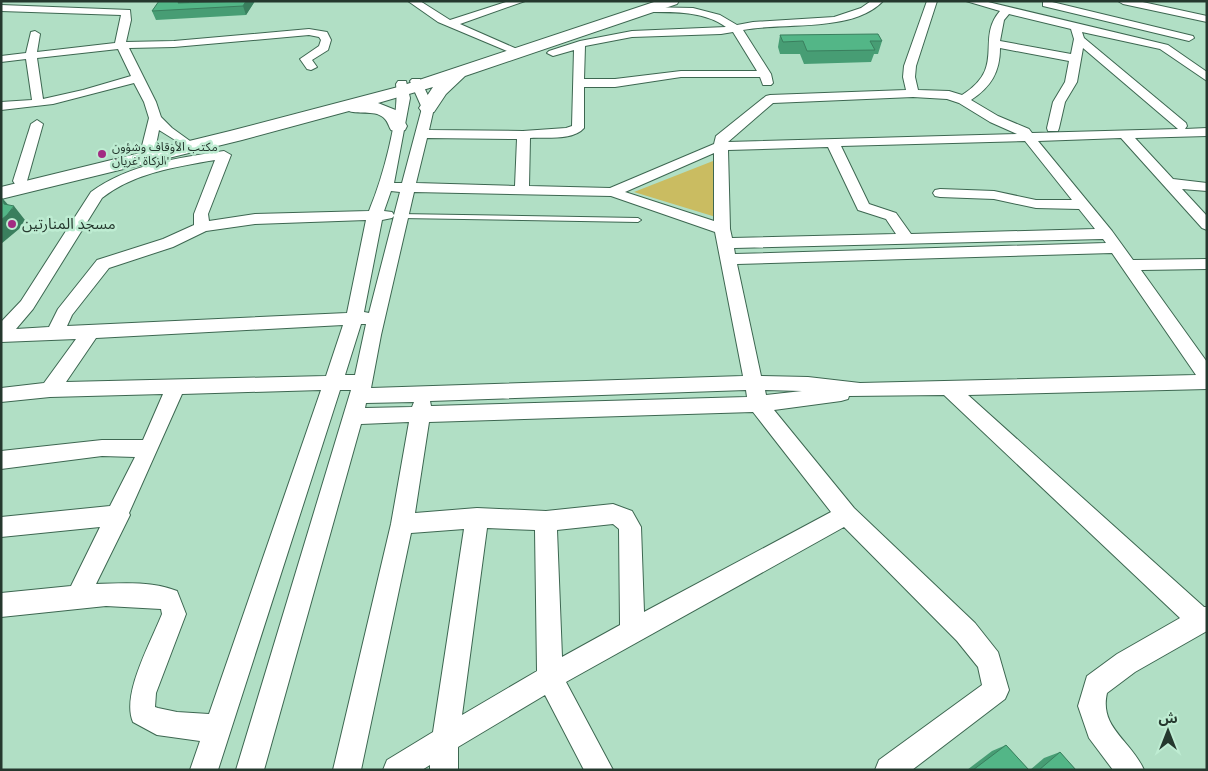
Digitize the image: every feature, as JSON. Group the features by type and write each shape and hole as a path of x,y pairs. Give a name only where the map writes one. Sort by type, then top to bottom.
{"main road":[{"path":"1,193 235,136 340,108 410,86 512,49 649,5 672,1"},
{"path":"11,183 459,74 649,5"},
{"path":"428,108 439,91 459,74"},
{"path":"340,108 367,108 390,112 395,117 398,126"}],"street":[{"path":"451,23 505,3 520,1"},
{"path":"553,53 580,44 632,34 721,31 753,25 835,20 864,10 878,1"},
{"path":"913,93 909,77 910,66 932,1"},
{"path":"971,1 1039,17 1077,33 1164,47 1207,78"},
{"path":"1123,1 1207,19"},
{"path":"419,3 434,16 512,49"},
{"path":"1039,17 1048,3 1194,36 1164,47"},
{"path":"649,5 698,12 717,18 735,28 765,74 770,98"},
{"path":"2,6 129,8 120,42 150,102 155,118 167,131 183,141"},
{"path":"963,100 976,94 984,87 990,77 996,53 996,22 1007,10"},
{"path":"1,59 122,45 174,44 309,32 323,34 326,40 324,48 306,59 311,67"},
{"path":"1053,128 1059,102 1071,82 1077,33"},
{"path":"1077,33 1181,126"},
{"path":"36,34 32,56 38,103"},
{"path":"422,134 523,135 568,132 578,128 580,44"},
{"path":"996,44 1074,58"},
{"path":"578,83 615,83 681,74 765,74"},
{"path":"1,106 38,103 137,78"},
{"path":"250,770 361,389 422,134 428,108 410,86"},
{"path":"204,770 354,319 374,215 386,187 398,126 410,86"},
{"path":"612,192 720,142 770,98 913,93 949,95 963,100 1026,135 1112,241 1207,376"},
{"path":"148,150 155,118"},
{"path":"11,183 37,124"},
{"path":"720,142 833,143 1026,135 1053,128 1207,125"},
{"path":"720,142 1207,132"},
{"path":"522,189 524,163 523,135"},
{"path":"1125,135 1207,225"},
{"path":"202,227 201,214 224,155 235,136"},
{"path":"720,142 726,244 756,394 846,515 966,632 988,661 996,690 889,770"},
{"path":"833,143 863,206 891,216 907,239"},
{"path":"1,335 27,305 96,195 106,185 121,178 176,163 224,155"},
{"path":"1168,183 1207,187"},
{"path":"386,187 612,192 726,244 1112,241"},
{"path":"940,193 994,195 1036,204 1083,205"},
{"path":"56,332 64,313 103,264 168,243 202,227 255,220 374,215 401,216"},
{"path":"726,244 907,239 1112,241"},
{"path":"1130,265 1207,264"},
{"path":"1,335 377,318"},
{"path":"50,390 92,330"},
{"path":"1,395 50,390 333,381 361,389 424,394 756,394 827,397 860,390 1207,382"},
{"path":"78,596 150,450 176,387"},
{"path":"949,388 1203,619 1126,663 1096,685 1091,706 1098,729 1130,770"},
{"path":"347,770 402,524 424,394"},
{"path":"352,416 420,415 756,394"},
{"path":"1,460 102,448 150,450"},
{"path":"402,524 477,518 546,520 613,514 624,518 630,527 632,633"},
{"path":"1,527 119,515"},
{"path":"397,770 445,739 550,678 846,515"},
{"path":"444,770 445,739 477,518"},
{"path":"546,520 550,678 599,770"},
{"path":"1,606 78,596 151,596 169,599 174,614 143,694 142,713 148,720 174,725 218,728"}],"lane":[{"path":"401,216 638,220"}],"shaded area":[{"path":"713,161 719,218 634,192"}],"building":[{"path":"159,1 179,1 178,3 246,1 243,6 152,11"},
{"path":"878,34 882,41 870,41 875,50 807,51 803,41 783,42 780,35"},
{"path":"1,199 3,199 4,204 14,206 1,220"},
{"path":"1006,745 1029,770 973,770"},
{"path":"1060,752 1076,770 1039,770"}],"place":[{"name":"مكتب الأوقاف وشؤون الزكاة 'غريان'","path":"102,154"},
{"name":"مسجد المنارتين","path":"12,224"}]}
